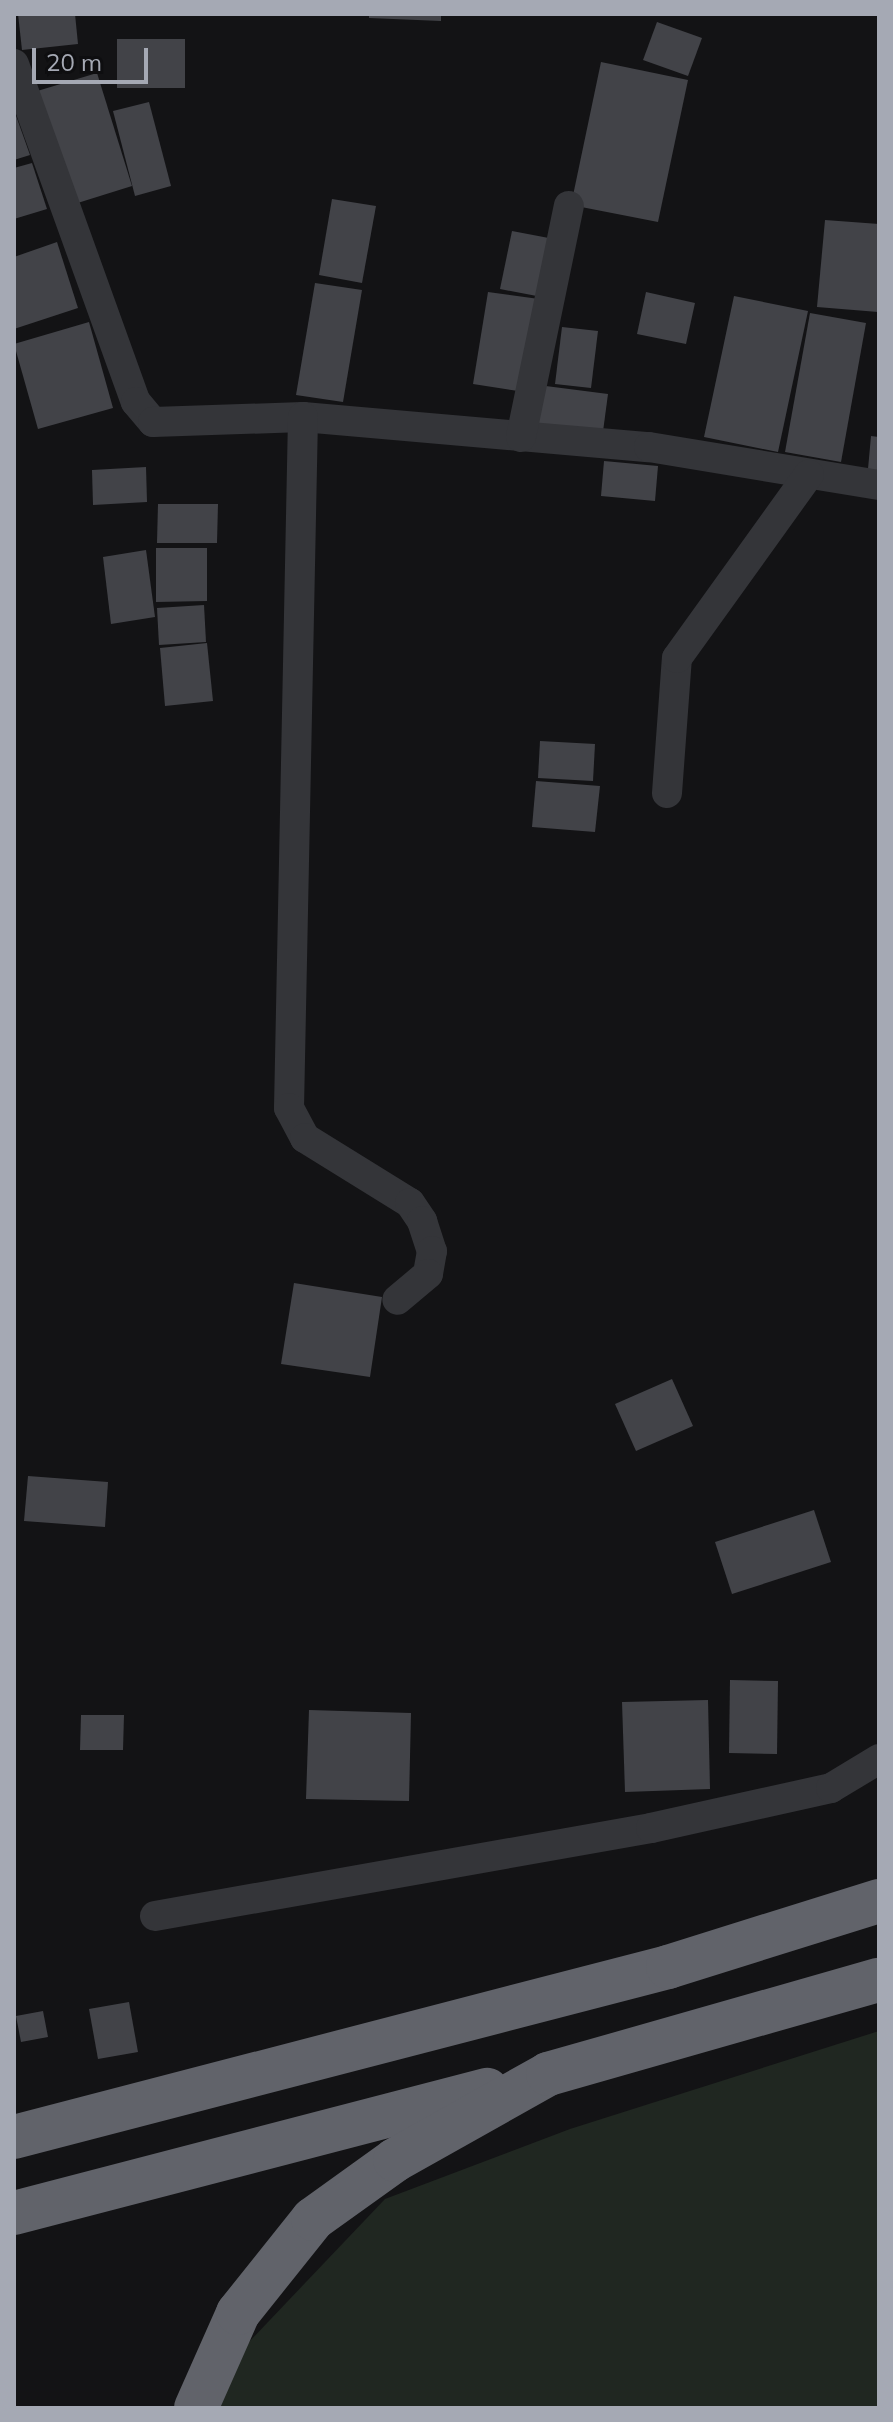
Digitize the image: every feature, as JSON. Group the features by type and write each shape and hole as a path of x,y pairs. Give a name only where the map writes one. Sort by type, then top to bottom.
{"highway":[{"path":"14,2137 668,1967 879,1901"},
{"path":"14,2213 548,2074 879,1980"},
{"path":"196,2408 238,2313 313,2219 395,2160 548,2074"}],"street":[{"path":"14,64 143,411 173,425 303,417 649,447 879,485"},
{"path":"521,437 569,206"},
{"path":"303,417 289,1108 305,1138 410,1203 422,1221 432,1251 428,1274 397,1300"},
{"path":"667,793 677,658 809,474"},
{"path":"155,1916 666,1825 831,1788 879,1759"}],"shaded area":[{"path":"879,2031 879,2408 216,2408 228,2364 385,2199 570,2129"}],"building":[{"path":"18,14 75,14 78,44 22,50"},
{"path":"369,14 441,14 441,21 369,18"},
{"path":"657,22 702,38 688,76 643,60"},
{"path":"117,39 185,39 185,88 117,88"},
{"path":"601,62 688,80 658,222 571,205"},
{"path":"97,73 132,186 68,206 34,92"},
{"path":"149,102 171,186 135,196 113,111"},
{"path":"14,110 30,155 14,160"},
{"path":"32,163 47,209 14,219 14,168"},
{"path":"332,199 376,206 362,283 319,275"},
{"path":"825,220 879,224 878,312 817,307"},
{"path":"512,231 554,239 542,297 500,289"},
{"path":"57,242 78,308 14,329 14,257"},
{"path":"315,283 362,290 343,402 296,395"},
{"path":"488,292 539,299 525,392 473,384"},
{"path":"646,292 695,303 686,344 637,334"},
{"path":"734,296 808,311 778,452 704,437"},
{"path":"810,313 866,323 841,462 785,452"},
{"path":"89,322 113,408 38,429 14,344"},
{"path":"562,327 598,331 591,388 555,384"},
{"path":"538,385 608,394 602,439 532,430"},
{"path":"871,436 879,437 879,471 868,469"},
{"path":"604,461 658,466 655,501 601,496"},
{"path":"146,467 147,502 93,505 92,470"},
{"path":"158,504 218,504 217,543 157,543"},
{"path":"156,548 207,548 207,601 156,602"},
{"path":"146,550 155,617 111,624 103,557"},
{"path":"204,605 206,642 159,645 157,608"},
{"path":"207,643 213,701 165,706 160,648"},
{"path":"540,741 595,744 593,781 538,778"},
{"path":"536,781 600,786 595,832 532,827"},
{"path":"294,1283 382,1297 370,1377 281,1364"},
{"path":"672,1379 693,1426 636,1451 615,1404"},
{"path":"28,1476 108,1482 105,1527 24,1521"},
{"path":"814,1510 831,1562 732,1594 715,1542"},
{"path":"730,1680 778,1681 777,1754 729,1753"},
{"path":"708,1700 710,1789 625,1792 622,1702"},
{"path":"309,1710 411,1713 409,1801 306,1799"},
{"path":"81,1715 124,1715 123,1750 80,1750"},
{"path":"129,2002 138,2052 98,2059 89,2009"},
{"path":"43,2011 48,2037 21,2042 16,2016"}]}
